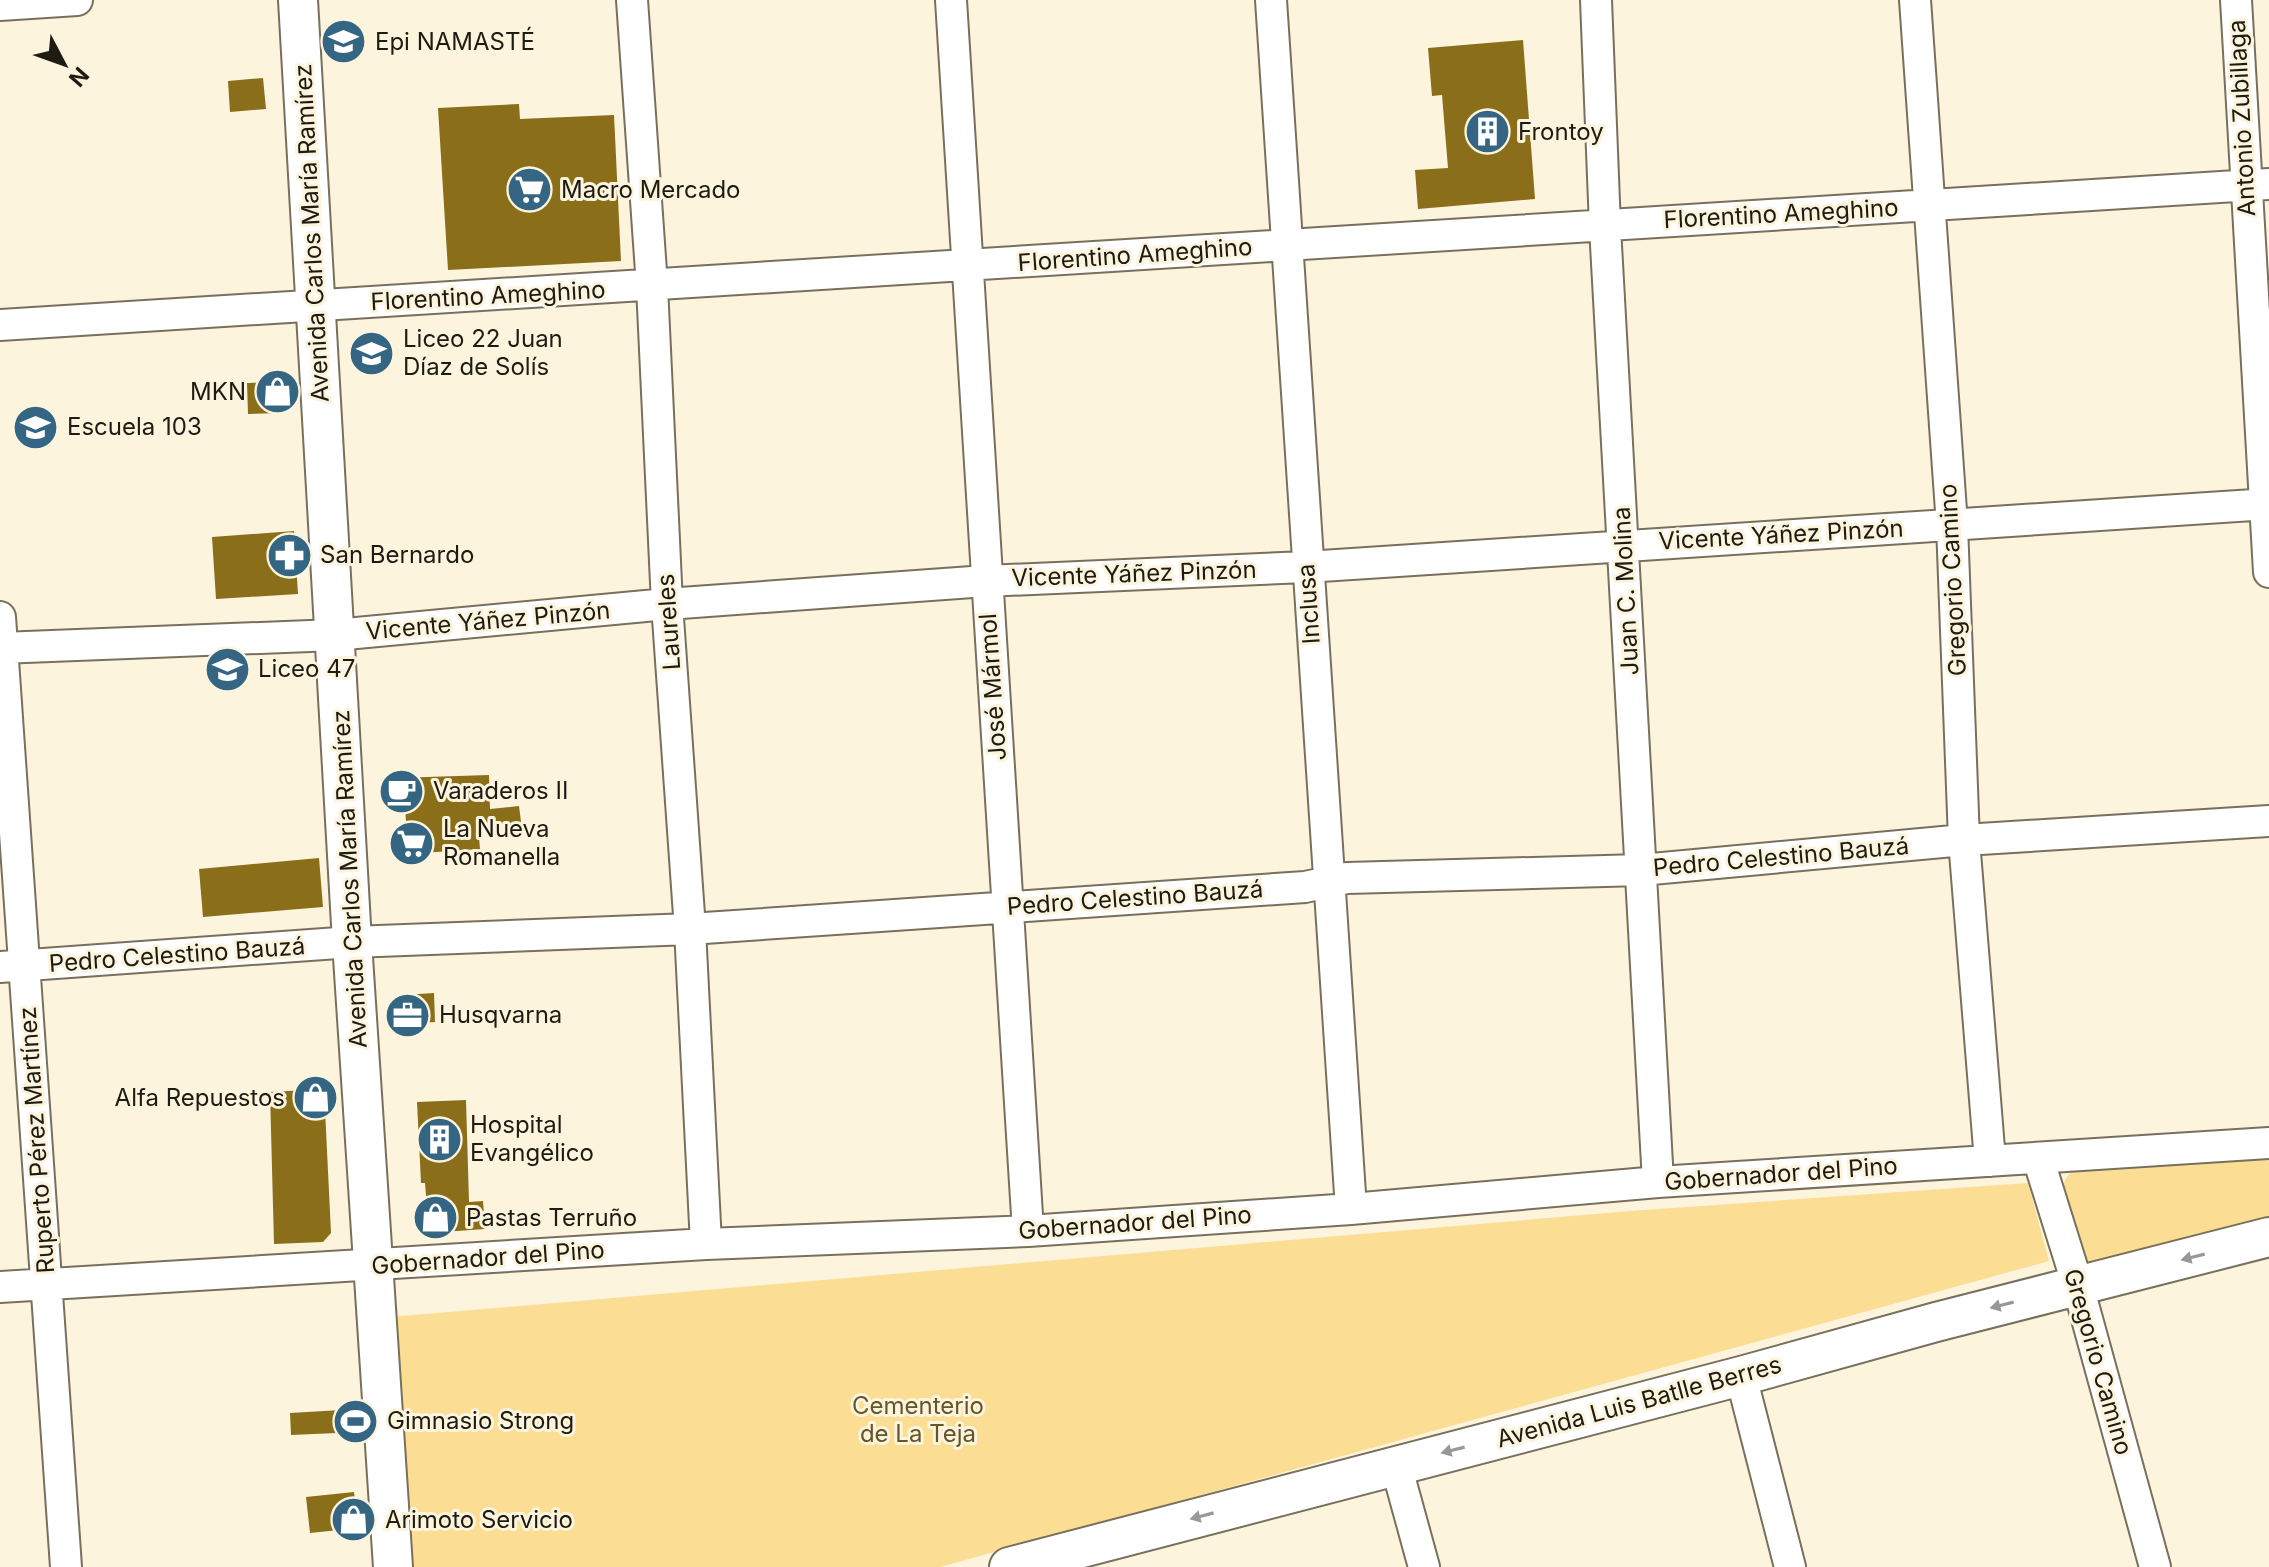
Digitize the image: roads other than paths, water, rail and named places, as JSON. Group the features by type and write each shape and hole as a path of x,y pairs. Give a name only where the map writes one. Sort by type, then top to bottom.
{"main road":[{"name":"Avenida Carlos María Ramírez","path":"298,0 352,942 393,1567"},
{"name":"Avenida Luis Batlle Berres","path":"1012,1566 2269,1237"}],"street":[{"path":"0,5 77,0"},
{"name":"Laureles","path":"632,0 652,286 667,604 690,929 706,1244"},
{"name":"José Mármol","path":"951,0 1028,1231"},
{"name":"Inclusa","path":"1271,0 1306,567 1351,1209"},
{"name":"Juan C. Molina","path":"1596,0 1605,227 1658,1182"},
{"name":"Gregorio Camino","path":"1915,0 1952,525 1964,840 1990,1161"},
{"name":"Antonio Zubillaga","path":"2236,0 2257,185 2269,572"},
{"name":"Florentino Ameghino","path":"0,325 2257,185"},
{"name":"Vicente Yáñez Pinzón","path":"1,648 335,635 667,604 986,581 1306,567 2267,504"},
{"name":"Ruperto Pérez Martínez","path":"0,617 13,966 47,1284 66,1567"},
{"name":"Pedro Celestino Bauzá","path":"13,966 352,942 690,929 1305,887 1347,878 1641,870 1964,840 2269,821"},
{"name":"Gobernador del Pino","path":"0,1287 706,1244 1028,1231 1351,1209 1658,1182 2269,1143"},
{"name":"Gregorio Camino","path":"2038,1158 2078,1286 2155,1567"},
{"path":"1741,1376 1790,1567"},
{"path":"1396,1465 1424,1567"}],"place":[{"name":"Epi NAMASTÉ","path":"344,42"},
{"name":"Frontoy","path":"1487,132"},
{"name":"Macro Mercado","path":"530,190"},
{"name":"Liceo 22 Juan Díaz de Solís","path":"372,353"},
{"name":"MKN","path":"277,392"},
{"name":"Escuela 103","path":"36,427"},
{"name":"San Bernardo","path":"289,555"},
{"name":"Liceo 47","path":"227,669"},
{"name":"Varaderos II","path":"402,791"},
{"name":"La Nueva Romanella","path":"412,843"},
{"name":"Husqvarna","path":"408,1015"},
{"name":"Alfa Repuestos","path":"316,1098"},
{"name":"Hospital Evangélico","path":"439,1139"},
{"name":"Pastas Terruño","path":"435,1218"},
{"name":"Gimnasio Strong","path":"356,1421"},
{"name":"Arimoto Servicio","path":"354,1520"}],"park label":[{"name":"Cementerio de La Teja","path":"918,1420"}]}
